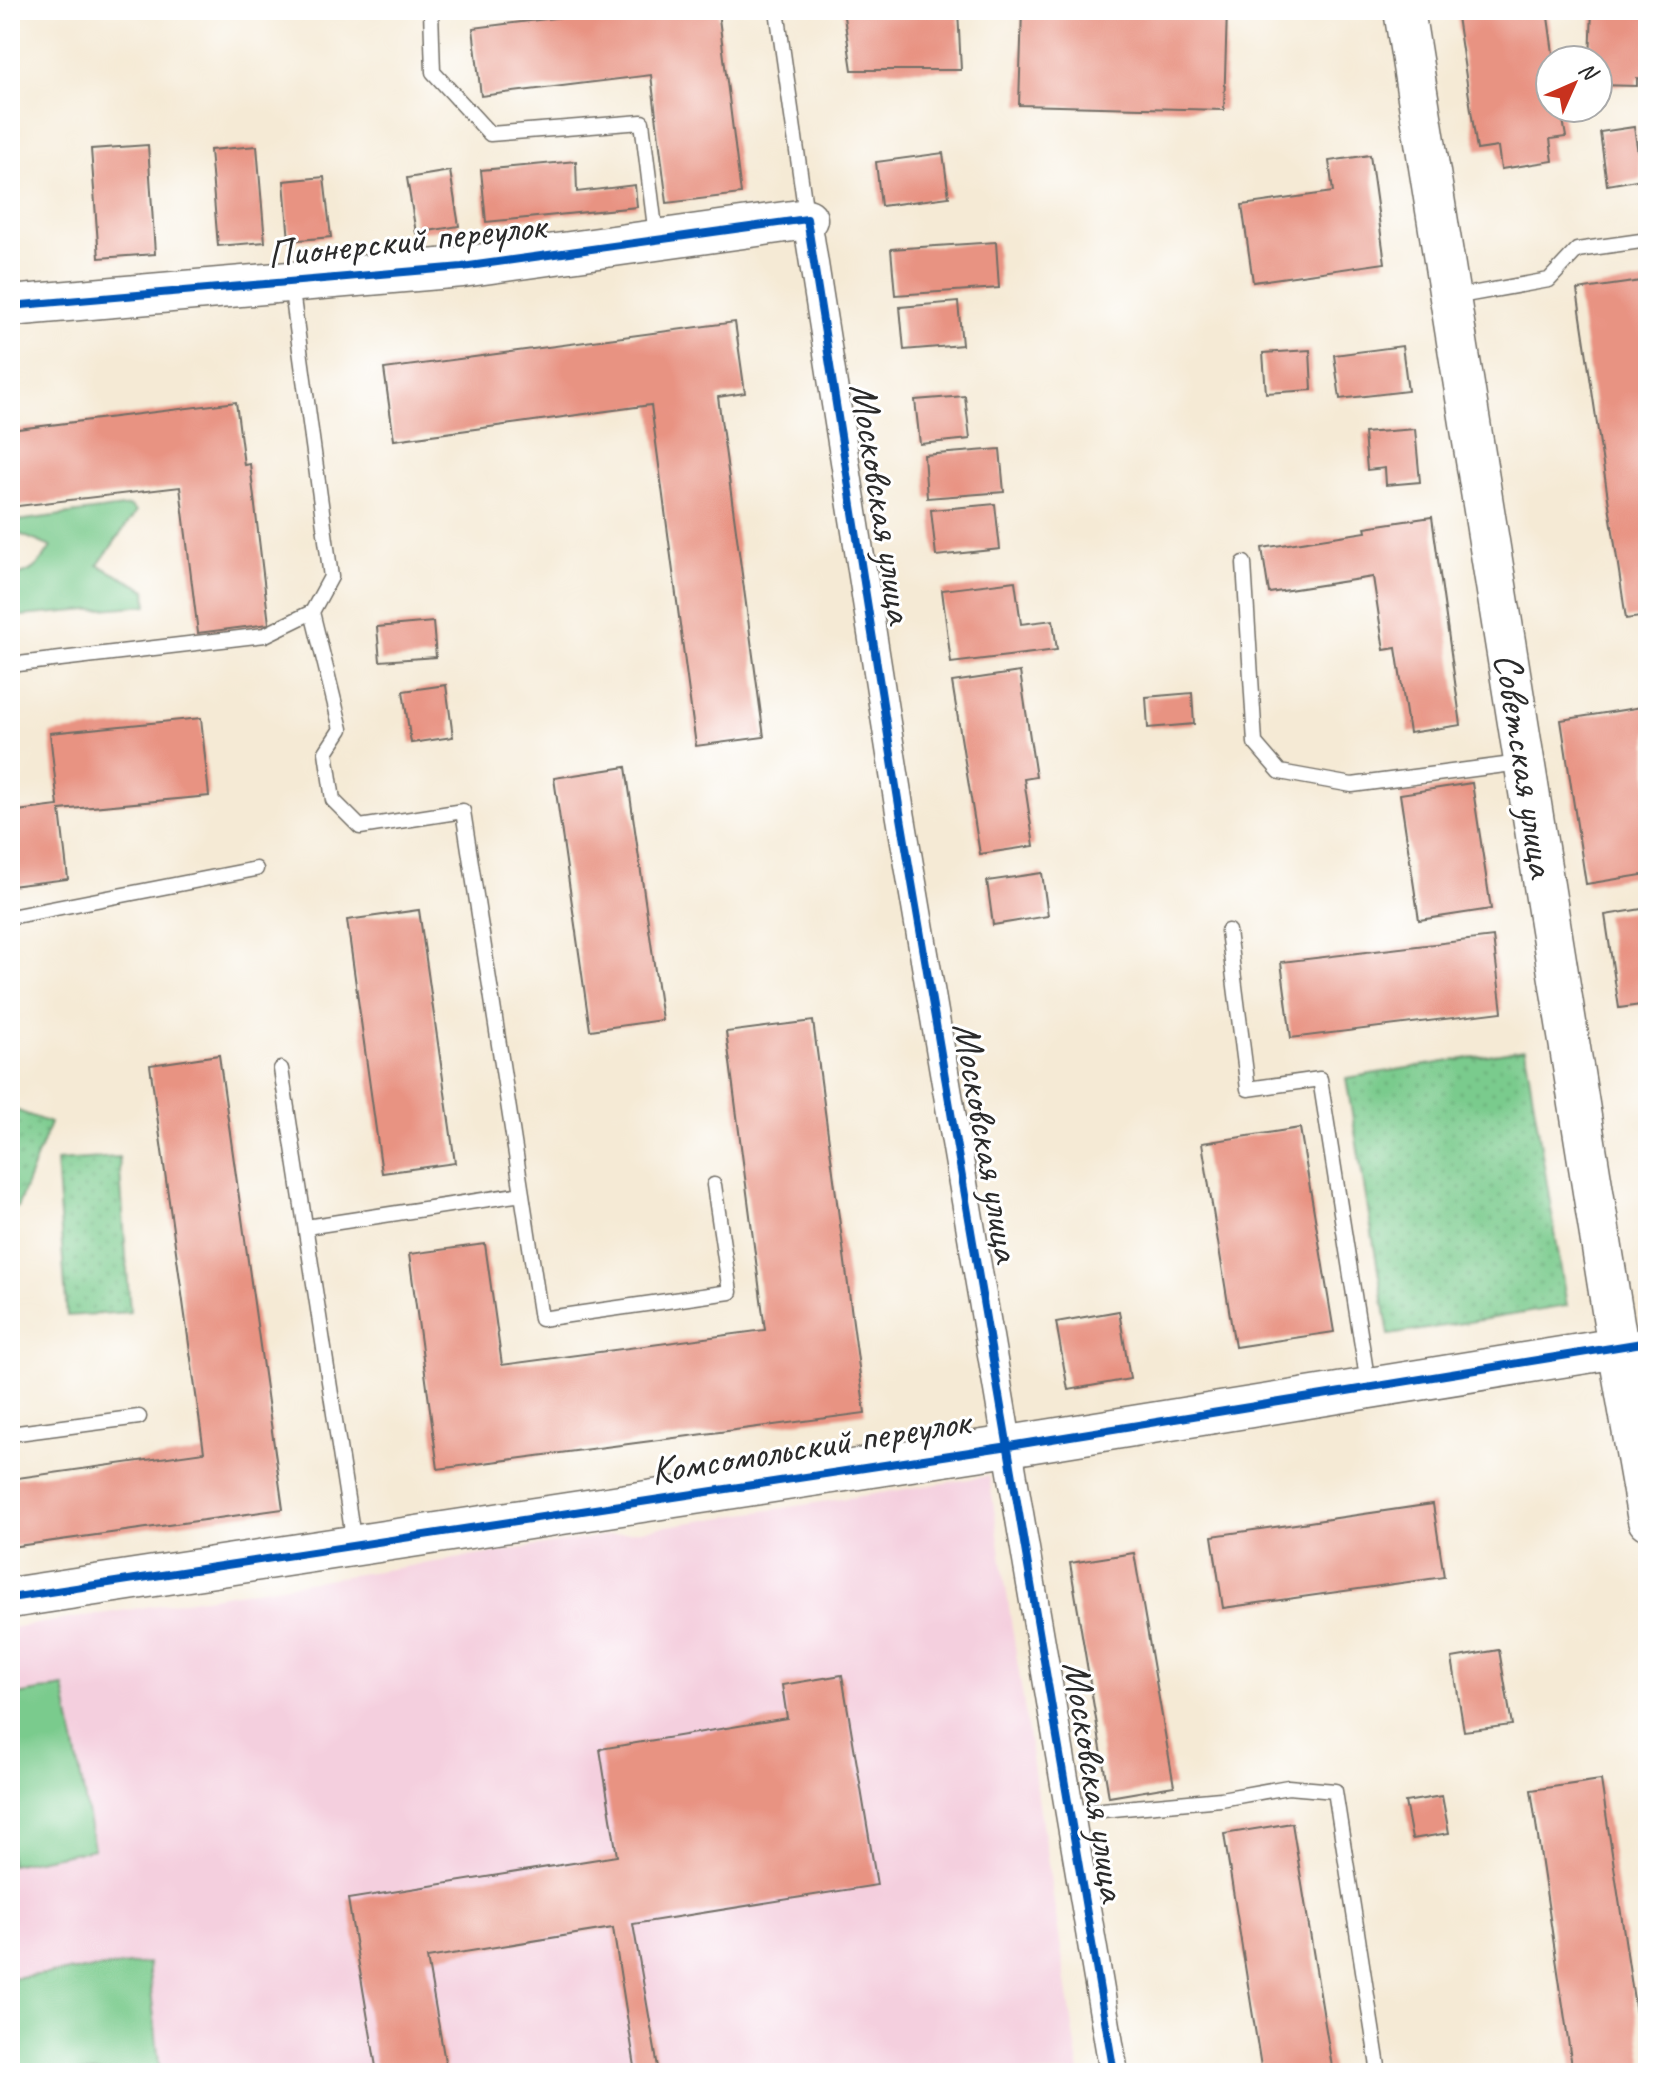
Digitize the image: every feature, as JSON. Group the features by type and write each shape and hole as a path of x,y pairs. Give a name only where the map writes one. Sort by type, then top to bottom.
{"street":[{"name":"Советская улица","path":"1404,10 1524,762 1633,1345 1648,1520"},
{"name":"Пионерский переулок","path":"10,306 462,267 807,219"},
{"name":"Московская улица","path":"807,219 898,796 1114,2073"},
{"name":"Комсомольский переулок","path":"10,1598 1009,1446 1633,1345"}],"lane":[{"path":"431,10 433,72 490,134 642,122 657,240"},
{"name":"Московская улица","path":"777,10 807,219"},
{"path":"1450,297 1549,280 1577,250 1648,240"},
{"path":"10,665 265,635 312,612 331,577 291,284"},
{"path":"1244,563 1255,743 1280,772 1352,785 1524,762"},
{"path":"312,612 341,729 326,752 333,800 360,827 463,811 541,1319 730,1292 714,1185"},
{"path":"10,917 256,869"},
{"path":"1228,931 1248,1089 1320,1079 1368,1388"},
{"path":"281,1069 354,1545"},
{"path":"306,1227 522,1194"},
{"path":"10,1434 139,1417"},
{"path":"1070,1813 1221,1799 1288,1787 1335,1791 1379,2073"}],"shaded area":[{"path":"989,1476 1080,2073 10,2073 10,1628"}],"green space":[{"path":"130,506 136,512 98,565 146,590 147,605 10,617 10,576 24,574 34,568 51,547 10,530 10,522"},
{"path":"1525,1049 1567,1306 1389,1335 1346,1078"},
{"path":"10,1108 50,1123 17,1208 10,1205"},
{"path":"119,1157 130,1312 67,1316 56,1161"},
{"path":"64,1687 94,1849 10,1865 10,1696"},
{"path":"148,1963 160,2073 10,2073 10,1978"}],"building":[{"path":"620,10 718,10 741,194 667,203 651,75 481,96 473,28"},
{"path":"843,10 958,10 961,70 852,70"},
{"path":"1022,10 1227,10 1224,110 1019,105"},
{"path":"1456,10 1547,10 1552,44 1534,44 1534,124 1564,124 1566,137 1550,139 1553,161 1501,169 1498,147 1477,150"},
{"path":"1592,10 1648,10 1648,79 1637,78 1637,86 1614,85 1614,44 1591,44"},
{"path":"1634,127 1642,179 1607,185 1600,132"},
{"path":"148,145 155,254 99,258 91,149"},
{"path":"257,146 265,242 218,246 210,150"},
{"path":"943,153 949,197 881,206 876,162"},
{"path":"1370,155 1385,263 1253,282 1242,205 1333,192 1329,161"},
{"path":"576,161 577,192 635,185 637,207 486,222 481,170"},
{"path":"450,171 459,226 416,233 407,178"},
{"path":"324,177 331,237 289,241 284,181"},
{"path":"996,242 999,288 895,295 891,249"},
{"path":"1648,280 1648,616 1626,619 1577,290"},
{"path":"958,302 962,345 904,350 900,307"},
{"path":"735,322 745,393 718,397 764,737 696,746 651,405 394,440 384,369"},
{"path":"1402,346 1408,391 1340,399 1334,355"},
{"path":"1310,350 1312,390 1266,393 1263,353"},
{"path":"965,396 970,439 920,444 915,400"},
{"path":"236,402 244,465 250,464 269,624 198,633 180,487 10,507 10,430"},
{"path":"1415,429 1420,482 1386,485 1385,468 1367,470 1364,433"},
{"path":"1000,449 1004,492 927,498 924,455"},
{"path":"995,504 1000,549 936,556 931,510"},
{"path":"1432,517 1461,725 1409,733 1396,648 1384,650 1373,577 1269,593 1262,548 1366,532 1365,527"},
{"path":"1015,581 1021,624 1053,620 1057,650 951,663 942,590"},
{"path":"433,622 436,657 380,661 377,627"},
{"path":"1020,672 1036,777 1024,779 1034,846 980,854 952,682"},
{"path":"446,685 453,737 411,743 403,691"},
{"path":"1192,693 1194,724 1148,728 1146,697"},
{"path":"1648,706 1648,874 1586,884 1561,720"},
{"path":"201,718 209,796 60,810 68,879 10,886 10,812 58,806 50,733"},
{"path":"626,767 662,1020 590,1030 554,778"},
{"path":"1472,783 1491,909 1419,920 1400,794"},
{"path":"1042,873 1048,916 993,925 987,881"},
{"path":"1648,908 1648,1004 1619,1008 1605,915"},
{"path":"419,910 455,1163 382,1173 347,920"},
{"path":"1493,937 1502,1012 1291,1038 1281,962"},
{"path":"813,1021 865,1413 438,1469 409,1254 485,1244 502,1365 765,1330 726,1032"},
{"path":"219,1055 283,1509 10,1547 10,1479 204,1452 150,1065"},
{"path":"1300,1128 1334,1332 1235,1347 1202,1143"},
{"path":"1119,1311 1130,1379 1068,1390 1056,1322"},
{"path":"1433,1504 1444,1577 1223,1608 1212,1536"},
{"path":"1134,1553 1174,1786 1109,1797 1070,1563"},
{"path":"1499,1650 1512,1725 1464,1731 1452,1658"},
{"path":"842,1675 877,1885 633,1924 659,2073 636,2073 613,1928 427,1958 447,2073 377,2073 348,1899 617,1856 600,1749 787,1718 782,1685"},
{"path":"1601,1780 1645,2073 1573,2073 1531,1790"},
{"path":"1442,1796 1449,1833 1412,1839 1405,1802"},
{"path":"1292,1823 1333,2073 1262,2073 1224,1834"}],"cycle path":[{"path":"10,306 462,267 807,219 900,812 1114,2073"},
{"path":"10,1598 1009,1446 1648,1342"}]}
